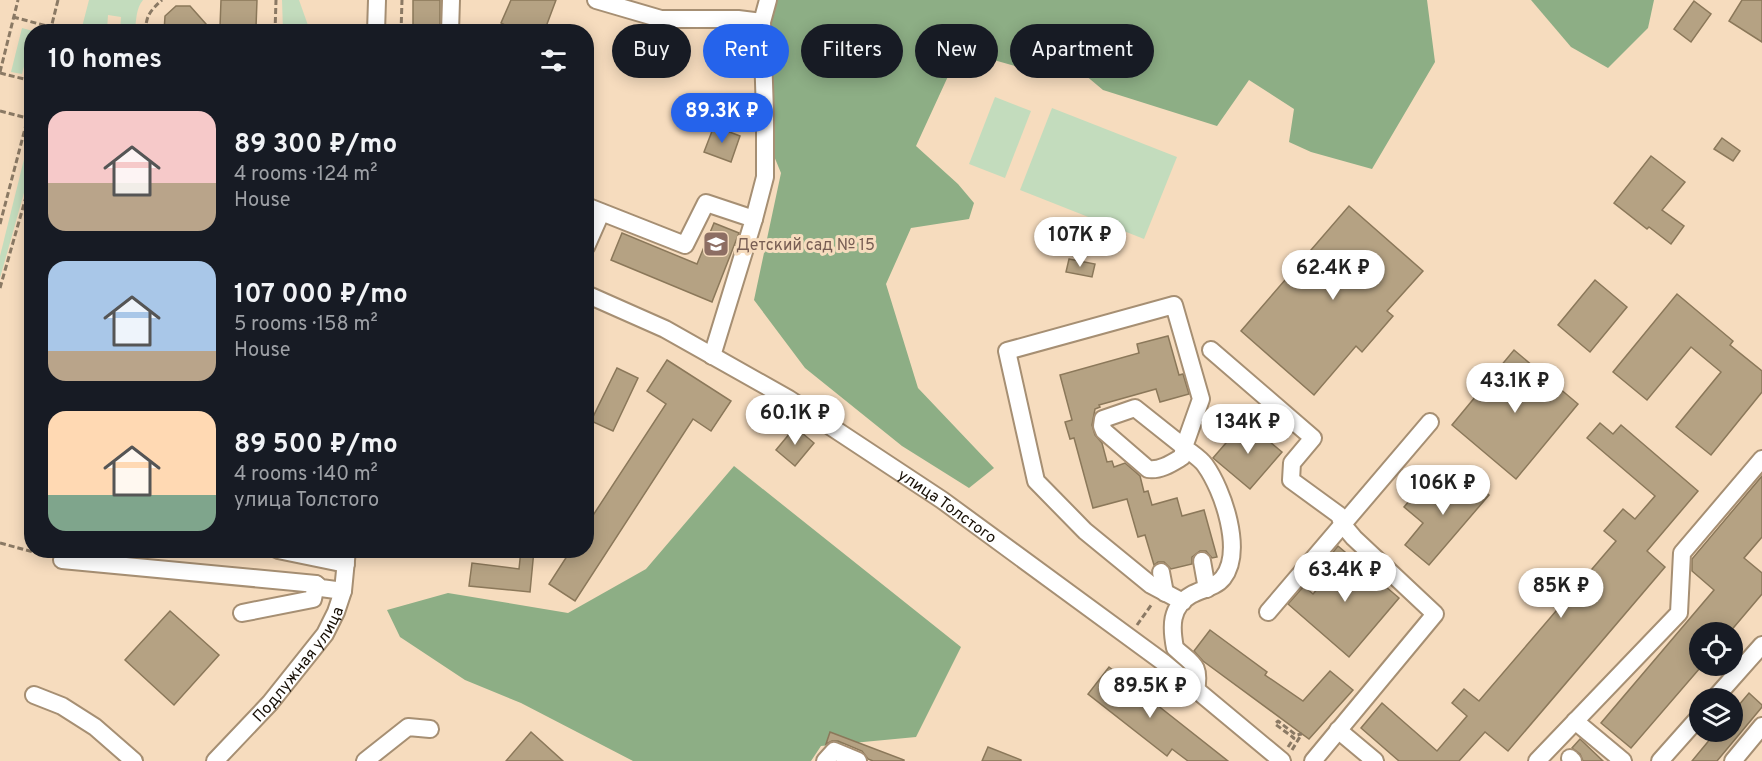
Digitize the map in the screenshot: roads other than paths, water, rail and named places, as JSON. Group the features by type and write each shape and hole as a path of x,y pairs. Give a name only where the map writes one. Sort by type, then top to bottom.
{"street":[{"path":"376,24 378,0"},
{"path":"450,24 451,0"},
{"path":"596,0 661,19 762,22"},
{"path":"712,356 765,177 762,22 768,0"},
{"path":"594,209 685,245 706,202 754,219"},
{"name":"улица Толстого","path":"594,298 664,329 789,399 942,500 1163,662 1196,690 1285,757"},
{"path":"1183,602 1160,597 1151,585 1086,531 1036,481 1006,351 1174,305 1202,399 1184,447 1182,457 1168,465 1154,470 1149,469 1104,431 1102,426 1103,419 1135,408 1184,447 1204,463 1215,481 1229,525 1232,545 1231,564 1222,580 1183,602 1176,609 1172,622 1175,648 1196,665 1199,676 1196,690"},
{"path":"1211,350 1313,438 1292,464 1291,480 1339,515 1343,525 1354,538 1435,614 1313,761"},
{"path":"1268,612 1430,422"},
{"path":"1537,761 1679,613 1682,553 1762,459"},
{"name":"Подлужная улица","path":"215,761 270,703 325,634 343,591 347,558"},
{"path":"62,560 316,584 321,588 343,591"},
{"path":"1202,561 1207,589"},
{"path":"1160,597 1161,572"},
{"path":"242,613 313,599 316,584"},
{"path":"1724,688 1762,645"},
{"path":"34,695 62,706 95,727 134,761"},
{"path":"1575,721 1623,761"},
{"path":"1733,761 1762,726"},
{"path":"365,761 408,727 430,729"},
{"path":"1660,761 1689,728"},
{"path":"1338,730 1376,761"},
{"path":"825,761 834,751 858,761"}],"place":[{"name":"Детский сад № 15","path":"716,244"}]}
